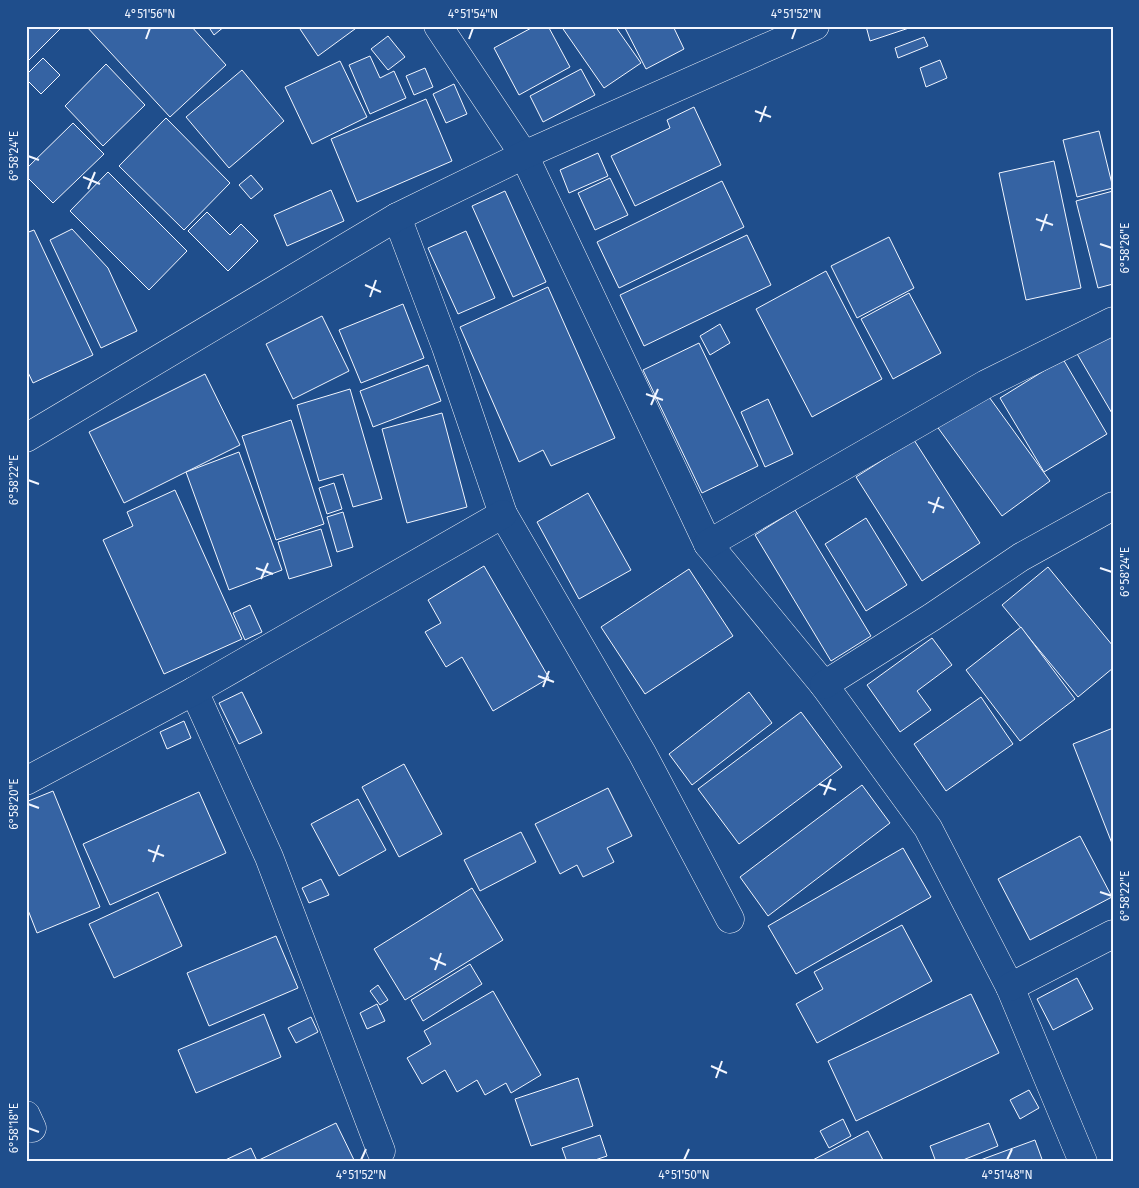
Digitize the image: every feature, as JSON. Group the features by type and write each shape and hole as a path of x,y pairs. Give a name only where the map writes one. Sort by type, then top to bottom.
{"street":[{"path":"438,26 524,155 708,544 824,685 928,828 1010,987 1083,1162"},
{"path":"26,438 397,217 524,155 815,26"},
{"path":"397,217 446,347 503,514 642,753 730,919"},
{"path":"708,544 986,384 1113,321"},
{"path":"824,685 932,617 1021,557 1113,506"},
{"path":"26,781 194,691 503,514"},
{"path":"194,691 269,856 381,1151"},
{"path":"1010,987 1113,934"}],"building":[{"path":"26,26 58,26 60,29 26,63"},
{"path":"86,26 191,26 226,65 170,117"},
{"path":"208,26 225,26 214,35"},
{"path":"298,26 359,26 318,56"},
{"path":"535,26 548,26 570,67 519,95 494,48"},
{"path":"561,26 615,26 641,63 604,88"},
{"path":"624,26 673,26 684,49 646,69"},
{"path":"866,26 915,26 870,41"},
{"path":"388,36 405,57 388,70 371,49"},
{"path":"924,37 928,46 898,58 895,48"},
{"path":"370,56 380,78 394,71 406,98 370,114 349,65"},
{"path":"43,58 60,75 41,94 26,79 26,75"},
{"path":"940,60 947,78 926,87 920,68"},
{"path":"340,61 367,117 312,144 285,87"},
{"path":"106,64 145,105 103,146 65,106"},
{"path":"425,68 433,87 414,95 406,76"},
{"path":"581,69 595,95 543,122 530,96"},
{"path":"242,70 284,121 229,168 186,117"},
{"path":"454,84 467,114 446,123 433,94"},
{"path":"426,99 452,161 357,202 331,139"},
{"path":"694,107 721,165 635,206 611,156 670,128 667,120"},
{"path":"166,118 230,183 184,230 119,166"},
{"path":"73,123 104,154 53,203 26,176 26,169"},
{"path":"1099,131 1113,188 1077,197 1063,140"},
{"path":"598,153 608,176 569,193 560,170"},
{"path":"1054,161 1081,288 1026,300 999,173"},
{"path":"108,172 187,251 149,290 70,211"},
{"path":"251,175 263,189 251,199 239,185"},
{"path":"610,178 628,215 595,230 578,193"},
{"path":"722,181 744,227 619,288 597,242"},
{"path":"331,190 344,221 287,246 274,215"},
{"path":"505,191 546,282 513,297 472,206"},
{"path":"1113,191 1113,284 1098,288 1076,201"},
{"path":"207,212 230,235 241,224 258,241 228,271 188,231"},
{"path":"72,229 108,268 137,331 101,348 50,240"},
{"path":"34,230 93,355 33,383 26,368 26,233"},
{"path":"466,231 495,298 458,314 428,248"},
{"path":"747,235 771,285 644,346 620,295"},
{"path":"889,237 914,288 857,318 831,266"},
{"path":"826,271 882,379 812,417 756,309"},
{"path":"548,287 615,438 551,466 543,450 519,462 460,327"},
{"path":"909,293 941,353 893,379 861,319"},
{"path":"403,304 424,358 361,383 339,330"},
{"path":"322,316 349,371 293,399 266,344"},
{"path":"720,324 730,343 710,355 700,336"},
{"path":"1113,331 1113,415 1076,352"},
{"path":"699,343 758,466 702,493 643,370"},
{"path":"1063,359 1107,434 1044,472 1000,398"},
{"path":"428,365 441,401 373,427 360,391"},
{"path":"205,374 240,445 124,503 89,432"},
{"path":"350,389 382,499 353,507 343,474 319,481 297,405"},
{"path":"984,390 1050,481 1002,516 936,425"},
{"path":"768,399 793,454 765,467 741,412"},
{"path":"442,413 467,507 407,523 382,429"},
{"path":"291,420 324,524 276,540 242,436"},
{"path":"914,440 980,543 922,581 856,477"},
{"path":"239,452 282,570 229,590 186,472"},
{"path":"334,483 342,509 327,514 319,488"},
{"path":"175,490 242,639 164,674 103,540 133,526 127,512"},
{"path":"588,493 631,570 579,599 537,522"},
{"path":"795,510 871,636 831,661 755,535"},
{"path":"343,512 353,547 337,552 327,517"},
{"path":"866,518 907,585 866,611 825,544"},
{"path":"321,529 332,566 289,579 278,542"},
{"path":"484,566 549,678 493,711 462,657 446,667 425,632 441,623 428,600"},
{"path":"1048,567 1113,646 1113,668 1078,697 1002,605"},
{"path":"689,569 733,636 645,694 601,627"},
{"path":"250,605 262,632 245,640 233,613"},
{"path":"1021,627 1075,699 1020,741 966,670"},
{"path":"932,638 952,665 917,691 931,710 900,732 867,685"},
{"path":"242,692 262,733 239,744 219,703"},
{"path":"749,692 772,723 692,785 669,754"},
{"path":"981,697 1013,744 946,791 914,744"},
{"path":"801,712 842,767 739,844 698,789"},
{"path":"184,721 191,738 167,749 160,732"},
{"path":"1113,728 1113,846 1073,744"},
{"path":"404,764 442,834 399,857 362,787"},
{"path":"862,785 890,823 768,916 740,877"},
{"path":"608,788 632,836 607,848 614,862 583,877 577,865 560,874 535,824"},
{"path":"53,791 100,907 37,933 26,905 26,802"},
{"path":"199,792 226,853 110,905 83,844"},
{"path":"358,799 386,850 339,876 311,824"},
{"path":"521,832 536,862 480,891 464,860"},
{"path":"1080,836 1112,897 1030,940 998,879"},
{"path":"903,848 931,897 796,974 768,926"},
{"path":"321,879 329,895 309,903 302,888"},
{"path":"472,888 503,940 405,1000 374,949"},
{"path":"158,892 182,946 114,978 89,924"},
{"path":"902,925 932,981 817,1043 796,1004 823,989 814,972"},
{"path":"276,936 298,988 209,1026 187,973"},
{"path":"470,964 482,984 423,1021 411,1000"},
{"path":"1077,978 1093,1009 1053,1030 1037,999"},
{"path":"378,985 388,1000 380,1005 370,991"},
{"path":"493,991 541,1075 511,1093 506,1083 485,1095 477,1080 457,1092 445,1070 422,1084 407,1058 431,1044 424,1031"},
{"path":"971,994 999,1053 856,1121 828,1061"},
{"path":"377,1004 385,1021 367,1029 360,1013"},
{"path":"264,1014 281,1057 196,1093 178,1050"},
{"path":"311,1017 318,1032 296,1043 288,1028"},
{"path":"578,1078 593,1126 531,1146 515,1099"},
{"path":"1029,1090 1039,1108 1020,1119 1010,1100"},
{"path":"843,1119 851,1136 829,1148 820,1131"},
{"path":"336,1123 355,1162 221,1162 251,1148 257,1161"},
{"path":"989,1123 998,1146 958,1162 936,1162 930,1146"},
{"path":"868,1131 884,1162 809,1162"},
{"path":"600,1135 607,1156 589,1162 567,1162 562,1148"},
{"path":"1035,1140 1043,1162 975,1162"}]}
